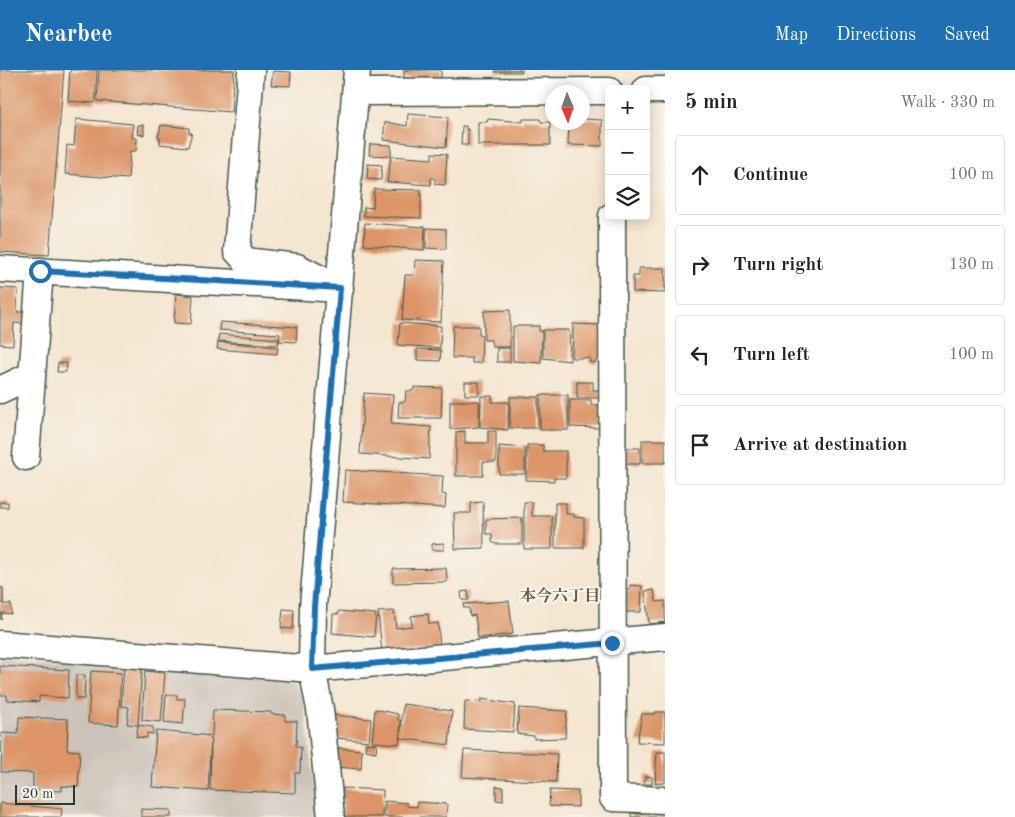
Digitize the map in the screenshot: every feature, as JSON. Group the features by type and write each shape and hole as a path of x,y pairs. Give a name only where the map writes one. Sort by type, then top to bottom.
{"street":[{"path":"251,70 237,251 246,260 298,267 340,288"},
{"path":"612,70 612,85"},
{"path":"332,817 320,709 312,669 314,607 357,81 605,91"},
{"path":"650,90 665,90"},
{"path":"612,220 612,798 665,800"},
{"path":"0,269 340,288"},
{"path":"26,458 40,271"},
{"path":"0,390 32,375"},
{"path":"0,644 312,669 665,637"}],"shaded area":[{"path":"0,654 286,677 303,693 317,817 0,817"}],"building":[{"path":"0,70 64,70 49,255 0,252"},
{"path":"70,70 97,70 95,103 68,101"},
{"path":"99,70 234,70 231,112 97,101"},
{"path":"404,70 441,70 441,78 404,78"},
{"path":"495,70 522,70 522,72 495,72"},
{"path":"273,71 291,72 290,86 271,85"},
{"path":"408,114 448,117 446,147 383,140 385,122 407,126"},
{"path":"76,119 133,124 132,138 137,138 136,151 130,151 128,179 65,174 67,145 74,146"},
{"path":"488,119 523,122 523,119 540,119 541,122 545,122 545,130 550,130 550,145 478,145 478,122 487,122"},
{"path":"590,119 602,120 602,146 568,145 569,130 590,130"},
{"path":"138,125 144,125 144,135 137,134"},
{"path":"161,125 189,128 189,133 192,133 188,147 160,144 160,138 158,138"},
{"path":"462,126 466,126 466,130 468,129 468,145 461,145"},
{"path":"370,144 391,145 391,156 369,155"},
{"path":"432,153 447,154 445,185 435,184 435,178 431,178 431,185 387,182 391,156 432,159"},
{"path":"368,164 382,165 381,180 367,179"},
{"path":"374,189 421,190 421,218 364,216 364,207 373,208"},
{"path":"365,223 425,227 424,250 364,245"},
{"path":"426,228 446,229 446,249 426,248"},
{"path":"415,260 444,261 441,322 402,320 405,275 414,275"},
{"path":"639,268 665,268 665,293 633,292 633,276 639,276"},
{"path":"0,288 18,289 17,312 27,312 26,324 14,323 13,345 0,344"},
{"path":"176,294 193,296 191,324 174,323"},
{"path":"510,310 510,347 492,347 491,340 484,340 484,311"},
{"path":"220,322 297,327 296,342 279,341 280,334 219,330"},
{"path":"400,323 441,326 440,348 398,345"},
{"path":"573,324 602,325 601,354 595,363 589,362 590,358 572,358"},
{"path":"453,326 479,326 479,334 482,335 481,363 472,363 472,358 452,358"},
{"path":"513,326 539,326 539,331 542,331 541,363 513,361"},
{"path":"543,330 569,330 570,361 543,358"},
{"path":"219,334 279,339 278,345 218,341"},
{"path":"218,342 278,347 277,354 217,349"},
{"path":"497,348 510,348 510,362 497,362"},
{"path":"417,349 441,350 440,361 417,360"},
{"path":"58,363 67,363 66,372 57,372"},
{"path":"465,382 479,382 479,395 465,395"},
{"path":"577,382 593,382 593,390 601,390 601,398 577,398"},
{"path":"414,387 442,388 441,418 398,418 399,402 405,402 406,391 413,391"},
{"path":"364,393 393,395 391,424 431,427 429,459 360,454"},
{"path":"540,395 568,395 568,430 540,430"},
{"path":"481,396 492,396 492,402 509,402 508,430 480,427"},
{"path":"510,397 538,397 538,428 510,428"},
{"path":"570,400 591,400 591,405 601,405 600,428 570,427"},
{"path":"450,401 479,401 479,427 450,429"},
{"path":"465,431 465,443 488,443 488,431 496,431 496,462 483,462 483,476 456,476 456,432"},
{"path":"642,440 665,440 665,463 642,463"},
{"path":"527,445 543,445 543,451 566,451 566,478 554,478 554,481 526,480"},
{"path":"499,446 525,448 525,474 499,474"},
{"path":"624,448 640,448 640,464 623,464"},
{"path":"345,470 443,476 442,494 446,495 445,508 343,502"},
{"path":"0,502 8,502 8,507 0,507"},
{"path":"483,502 484,548 455,549 454,513 471,513 471,503"},
{"path":"524,502 532,502 532,516 552,516 552,549 524,549"},
{"path":"555,503 566,503 566,514 574,514 574,517 584,518 584,548 555,548"},
{"path":"522,518 522,544 496,544 492,542 492,534 486,534 486,519"},
{"path":"444,543 444,550 432,550 432,544"},
{"path":"446,568 447,582 393,583 393,569"},
{"path":"630,585 642,586 641,612 623,612 623,590 630,590"},
{"path":"0,587 3,588 3,604 11,604 11,614 2,613 1,620"},
{"path":"654,590 656,602 665,601 665,622 649,624 645,591"},
{"path":"468,591 469,600 462,600 461,592"},
{"path":"509,601 513,634 478,638 475,615 470,616 469,608 464,608 463,604"},
{"path":"283,609 294,610 293,629 281,628"},
{"path":"339,611 376,614 374,637 332,633 333,614 339,614"},
{"path":"394,611 396,628 412,626 411,616 428,614 429,624 438,623 440,648 382,652 378,612"},
{"path":"0,666 69,670 68,698 39,696 39,702 7,700 7,695 0,695"},
{"path":"124,666 142,667 138,725 127,724 129,707 121,706"},
{"path":"91,671 121,673 118,725 88,723"},
{"path":"145,671 165,673 161,722 142,720"},
{"path":"76,675 85,675 84,699 76,699"},
{"path":"166,695 177,695 177,699 185,699 183,724 164,722"},
{"path":"481,699 515,704 513,732 464,729 465,701 481,702"},
{"path":"403,704 452,711 449,745 400,738"},
{"path":"519,708 567,711 565,738 534,739 534,736 517,734"},
{"path":"375,709 398,714 398,720 401,721 399,744 372,742"},
{"path":"213,710 271,712 271,714 285,715 285,721 297,721 296,747 301,747 300,773 295,773 295,793 210,790 211,738 208,791 152,787 156,731 212,736"},
{"path":"655,712 665,712 665,743 637,742 642,714 655,714"},
{"path":"333,715 371,719 369,741 335,738"},
{"path":"19,717 68,719 67,750 80,751 78,787 62,786 62,791 33,790 33,773 1,772 2,733 18,734"},
{"path":"138,725 153,727 153,734 147,733 147,738 136,737"},
{"path":"366,743 377,744 376,752 365,750"},
{"path":"337,748 362,750 361,769 336,767"},
{"path":"464,750 557,754 556,782 462,777"},
{"path":"657,752 665,752 665,783 655,783"},
{"path":"645,776 652,777 652,784 644,784"},
{"path":"496,786 503,787 503,801 496,800"},
{"path":"343,788 383,790 382,817 342,817"},
{"path":"550,790 578,791 578,807 549,806"},
{"path":"385,801 407,803 407,806 417,807 417,802 447,804 446,817 384,817"},
{"path":"0,803 62,809 61,817 0,817"},
{"path":"640,808 654,809 654,813 665,814 665,817 631,817 631,813 640,814"},
{"path":"141,809 171,810 171,817 141,817"}],"district":[{"name":"本今六丁目","path":"560,597"}],"route":[{"path":"40,271 340,288 314,607 312,669 612,643"}]}
